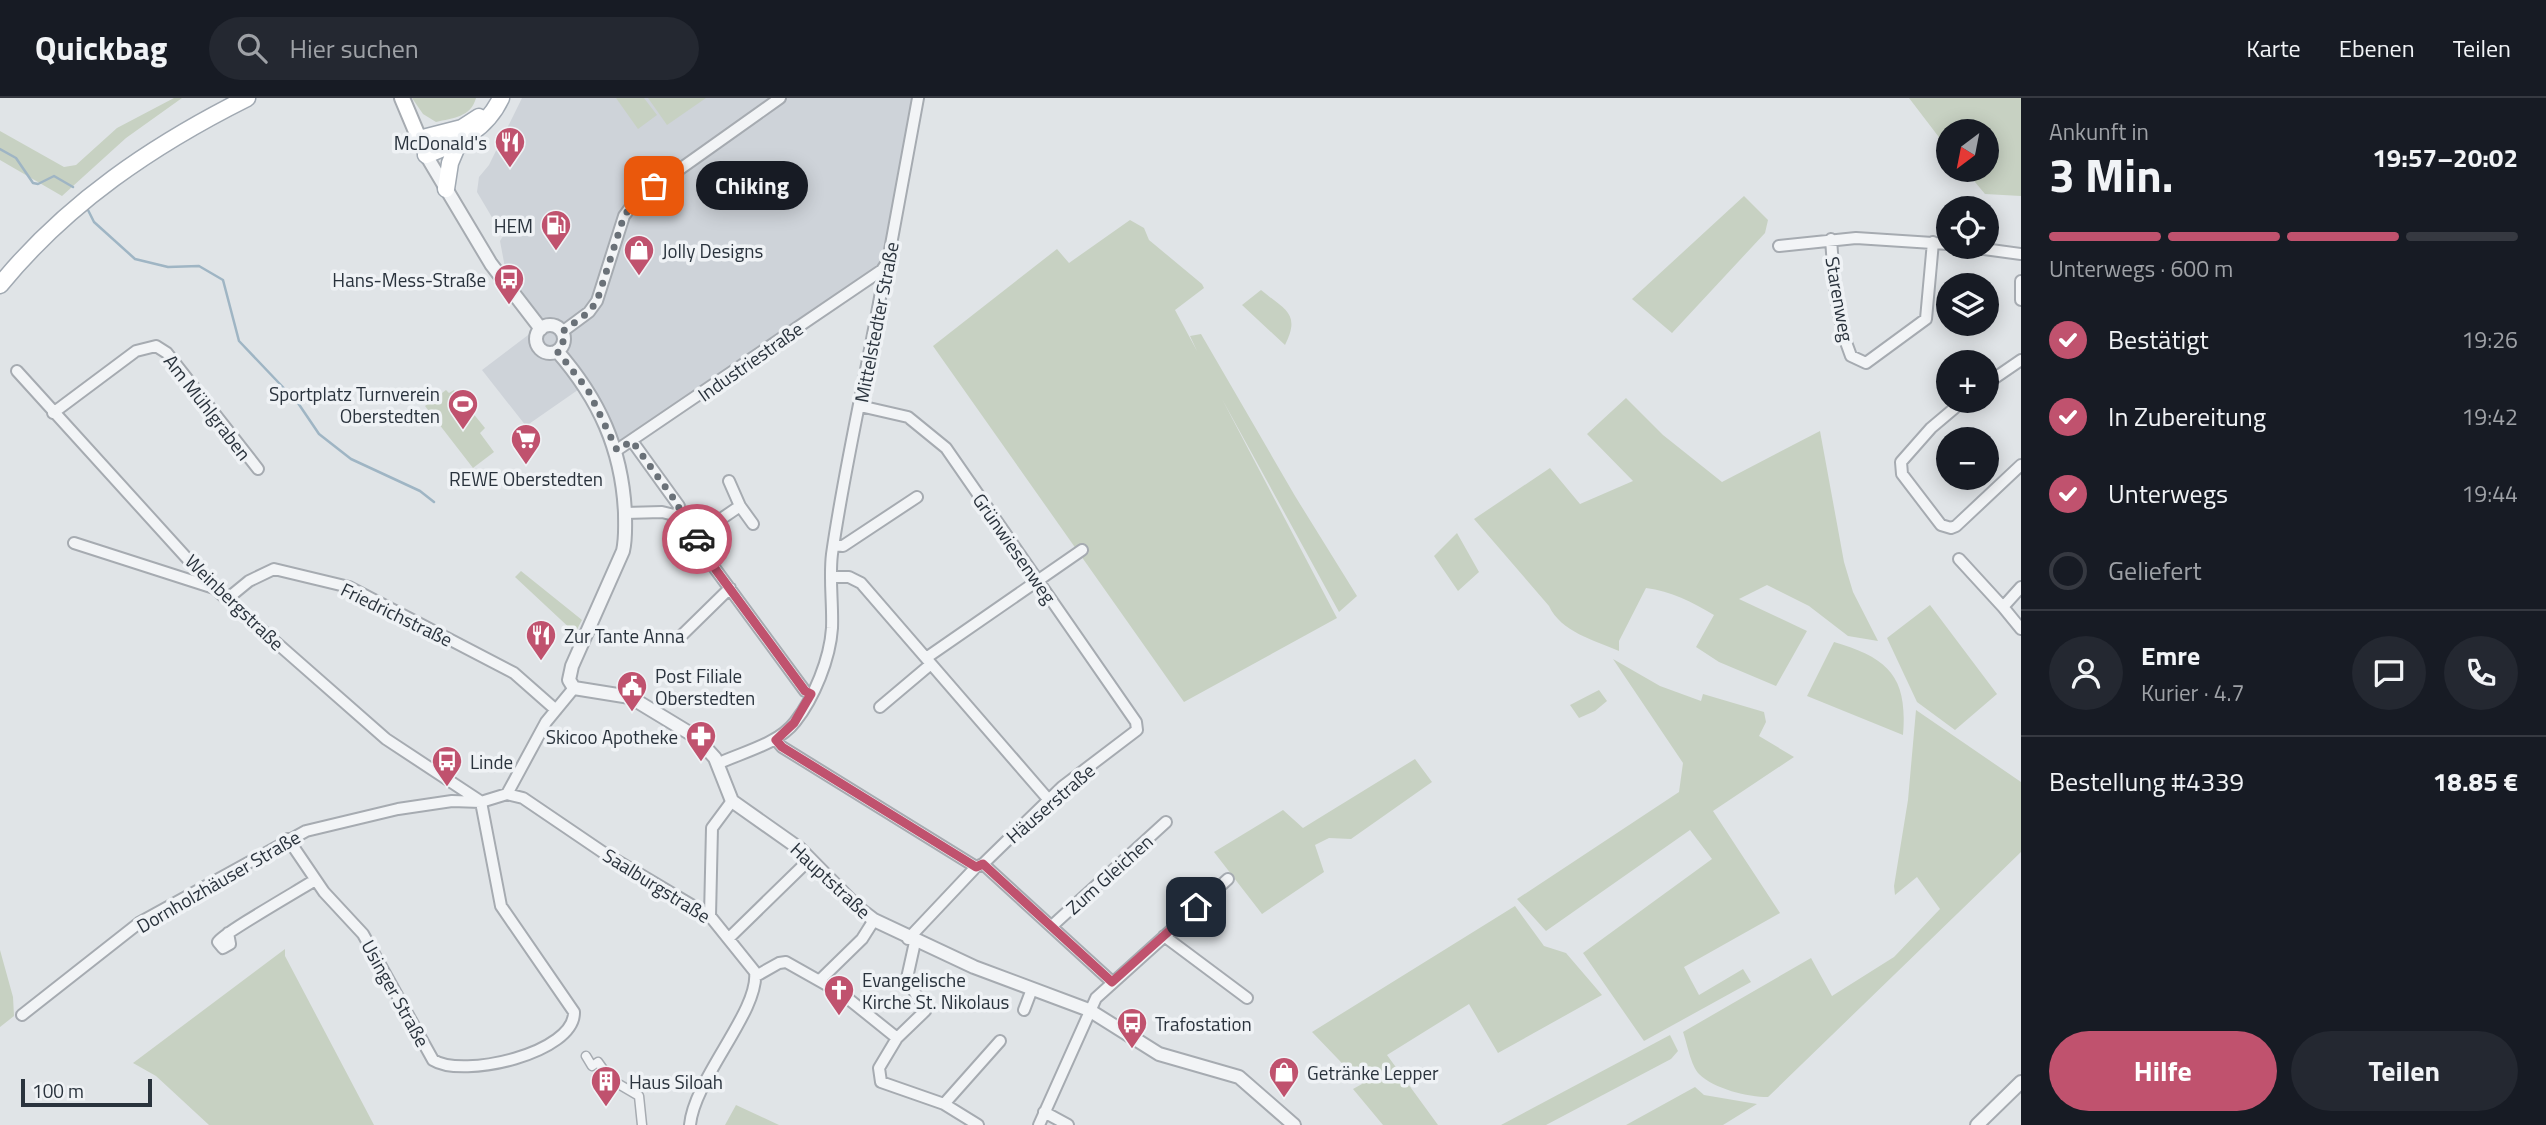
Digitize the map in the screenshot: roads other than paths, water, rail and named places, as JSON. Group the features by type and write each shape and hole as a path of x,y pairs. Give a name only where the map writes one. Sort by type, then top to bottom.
{"main road":[{"path":"0,285 36,245 96,190 157,146 227,104 247,98"},
{"path":"401,98 426,155 458,144 487,120 501,98"},
{"path":"419,139 472,123 492,98"},
{"path":"446,190 450,163 458,144"}],"street":[{"path":"562,332 589,312 597,301 622,222 635,201 780,98"},
{"name":"Mittelstedter Straße","path":"717,764 765,741 776,740 794,723 811,694 830,647 834,545 883,281 882,270 888,261 918,98"},
{"path":"426,155 491,264 541,329"},
{"path":"1779,246 1830,239 1936,242"},
{"name":"Starenweg","path":"1830,239 1834,285 1845,341 1851,356 1866,363 1926,319 1933,242"},
{"path":"1999,251 2021,254"},
{"name":"Industriestraße","path":"617,450 882,270"},
{"path":"2021,281 2021,300"},
{"path":"552,325 562,332 563,342 557,351 545,352 538,346 536,337 541,329 552,325"},
{"name":"Am Mühlgraben","path":"53,413 136,351 156,346 167,353 258,470"},
{"path":"557,351 588,390 617,450 625,513 623,551 612,582 606,587 572,666 569,680 574,688"},
{"path":"1999,375 2021,360"},
{"name":"Weinbergstraße","path":"18,371 53,413 214,587 386,739 481,802"},
{"name":"Grünwiesenweg","path":"860,406 908,417 946,449 1136,722 1137,730"},
{"path":"1949,413 1900,462 1902,474 1939,522 1946,527 1956,526 2021,465"},
{"path":"632,441 679,506 678,516"},
{"path":"729,481 740,506 753,524"},
{"path":"834,545 843,546 917,497"},
{"path":"696,536 740,506"},
{"path":"625,513 662,512 678,516 689,524 705,555 805,691 811,694"},
{"path":"74,543 214,587"},
{"path":"880,707 929,661 1082,550"},
{"path":"1959,559 2021,629"},
{"name":"Friedrichstraße","path":"227,598 249,581 274,569 349,587 514,673 556,709"},
{"path":"832,577 849,577 861,583 1048,799"},
{"path":"2003,607 2021,587"},
{"path":"680,637 730,588"},
{"path":"481,802 507,794 556,709 574,688"},
{"path":"574,688 617,693 639,701 696,737 717,764 732,801 714,824 711,836 710,916"},
{"name":"Häuserstraße","path":"912,940 979,865 1048,799 1137,730"},
{"path":"776,740 807,763 979,865 1053,925 1112,982"},
{"name":"Saalburgstraße","path":"507,794 523,798 538,807 604,853 710,916 756,976"},
{"name":"Dornholzhäuser Straße","path":"22,1015 139,923 288,839 324,825 398,808 452,801 481,802"},
{"name":"Hauptstraße","path":"732,801 810,859 857,907 874,920 912,940 1089,1010 1159,1054 1239,1077 1294,1125"},
{"name":"Usinger Straße","path":"288,839 315,880 363,934 433,1060 443,1065 484,1065 521,1057 568,1029 574,1012 501,906 481,802"},
{"name":"Zum Gleichen","path":"1053,925 1166,822"},
{"path":"729,938 810,859"},
{"path":"1039,1125 1089,1010 1112,982 1228,879"},
{"path":"228,933 315,880"},
{"path":"820,980 862,939 874,920"},
{"path":"1164,936 1247,998"},
{"path":"912,940 907,978 925,1011 897,1038 878,1072 884,1085 943,1104 978,1125"},
{"path":"690,1125 697,1098 741,1017 756,976 779,963 786,962 820,980 853,1002 897,1038"},
{"path":"1024,1010 1032,989"},
{"path":"943,1104 1000,1041"},
{"path":"586,1056 592,1066 598,1062 610,1079 637,1093 642,1125"},
{"path":"1977,1125 2020,1087"},
{"path":"1044,1112 1068,1125"}],"waterway":[{"path":"0,149 16,158 33,183 38,184 54,176 73,187"},
{"path":"88,210 94,222 135,259 168,267 199,266 223,280 239,341 298,403 319,434 351,459 420,491 434,502"}],"place":[{"name":"McDonald's","path":"510,169"},
{"name":"Chiking","path":"654,186"},
{"name":"HEM","path":"556,252"},
{"name":"Jolly Designs","path":"639,277"},
{"name":"Hans-Mess-Straße","path":"509,306"},
{"name":"Sportplatz Turnverein Oberstedten","path":"463,431"},
{"name":"REWE Oberstedten","path":"526,466"},
{"name":"Zur Tante Anna","path":"541,662"},
{"name":"Post Filiale Oberstedten","path":"632,713"},
{"name":"Skicoo Apotheke","path":"701,763"},
{"name":"Linde","path":"447,788"},
{"name":"Evangelische Kirche St. Nikolaus","path":"839,1017"},
{"name":"Trafostation","path":"1132,1050"},
{"name":"Getränke Lepper","path":"1284,1099"},
{"name":"Haus Siloah","path":"606,1108"}]}
